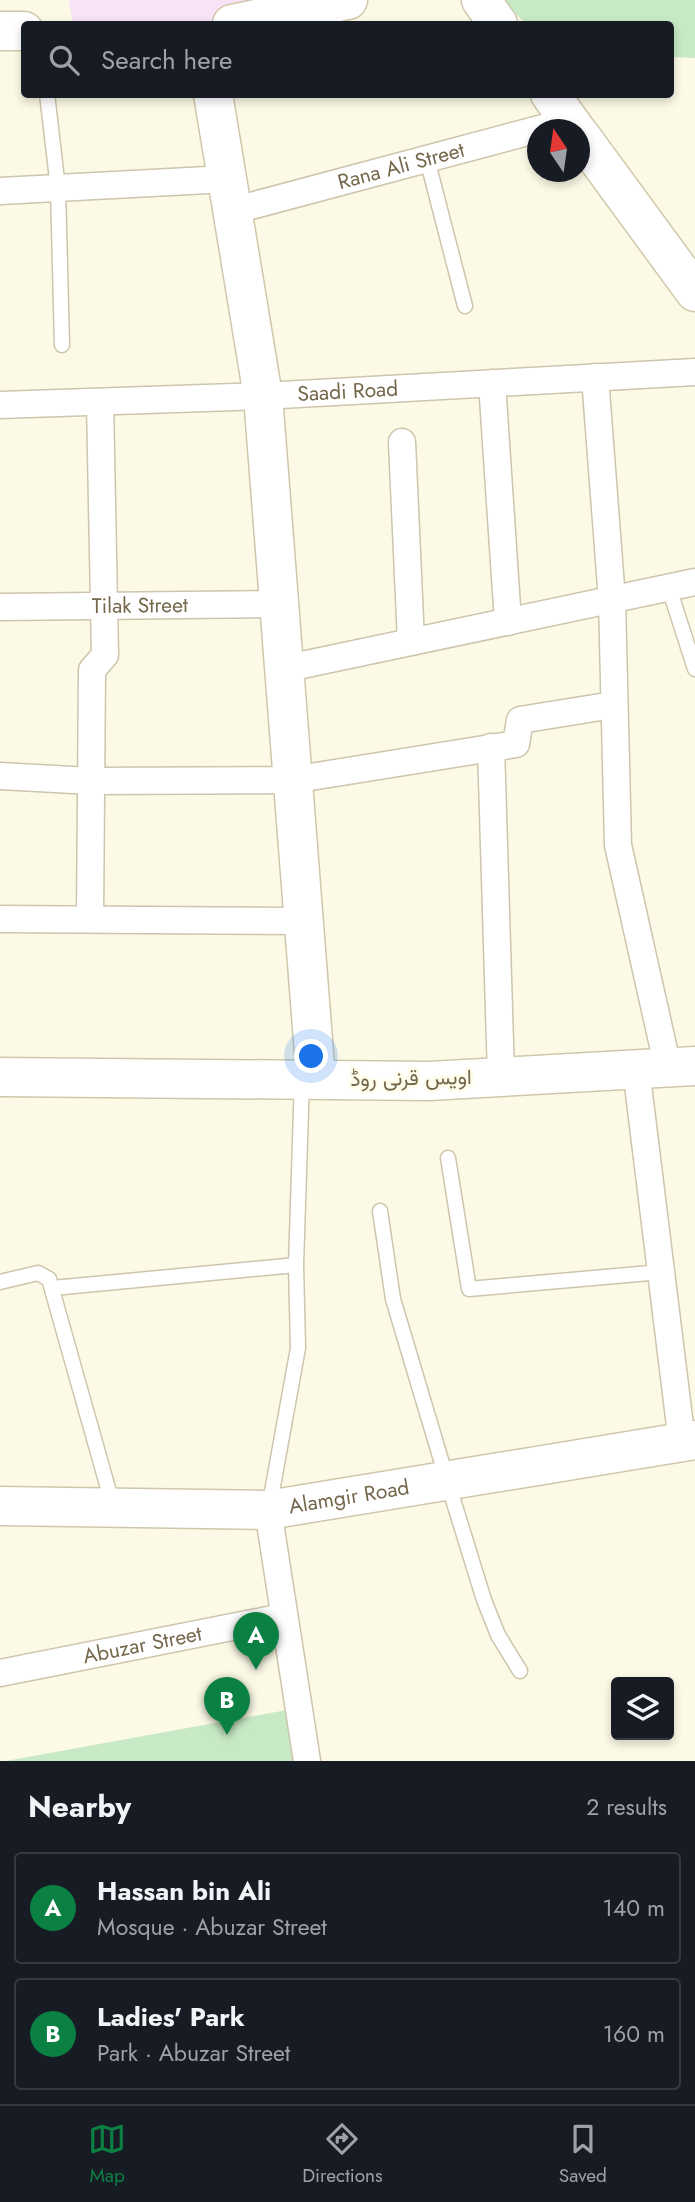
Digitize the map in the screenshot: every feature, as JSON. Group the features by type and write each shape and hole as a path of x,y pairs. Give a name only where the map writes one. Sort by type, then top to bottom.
{"street":[{"path":"246,21 348,0"},
{"path":"481,0 496,21"},
{"path":"0,31 21,31"},
{"path":"214,98 263,396 304,921 309,1079"},
{"name":"Rana Ali Street","path":"0,191 58,188 230,195 428,159 527,132"},
{"path":"590,149 695,292"},
{"name":"Saadi Road","path":"0,405 263,396 695,372"},
{"path":"595,377 612,600 618,845 666,1068 661,1272 688,1441"},
{"path":"492,383 508,622"},
{"path":"90,919 92,670 106,655 100,402"},
{"path":"401,442 411,642"},
{"path":"283,669 695,582"},
{"name":"Tilak Street","path":"0,607 103,603 278,604"},
{"path":"0,776 91,781 292,780 516,744 520,720 613,705"},
{"path":"491,747 502,1076"},
{"path":"0,919 304,921"},
{"name":"اویس قرنی روڈ","path":"0,1077 429,1081 666,1068"},
{"name":"Alamgir Road","path":"0,1506 268,1510 688,1441"},
{"path":"268,1510 307,1761"},
{"name":"Abuzar Street","path":"0,1673 283,1617"}],"lane":[{"path":"47,98 58,188 62,345"},
{"path":"428,159 465,306"},
{"path":"669,588 695,669"},
{"path":"268,1510 298,1348 296,1265 309,1079"},
{"path":"449,1158 469,1289 661,1272"},
{"path":"380,1211 393,1299 447,1480 484,1600 498,1635 520,1671"},
{"path":"53,1288 296,1265"},
{"path":"0,1282 44,1273 53,1288 113,1508"}],"shaded area":[{"path":"69,0 348,0 246,21 72,21"}],"green space":[{"path":"502,0 695,0 695,58 674,57 674,21 523,21"},
{"path":"298,1708 307,1761 6,1761"}],"place":[{"name":"Hassan bin Ali","path":"256,1670"},
{"name":"Ladies' Park","path":"227,1735"}]}
